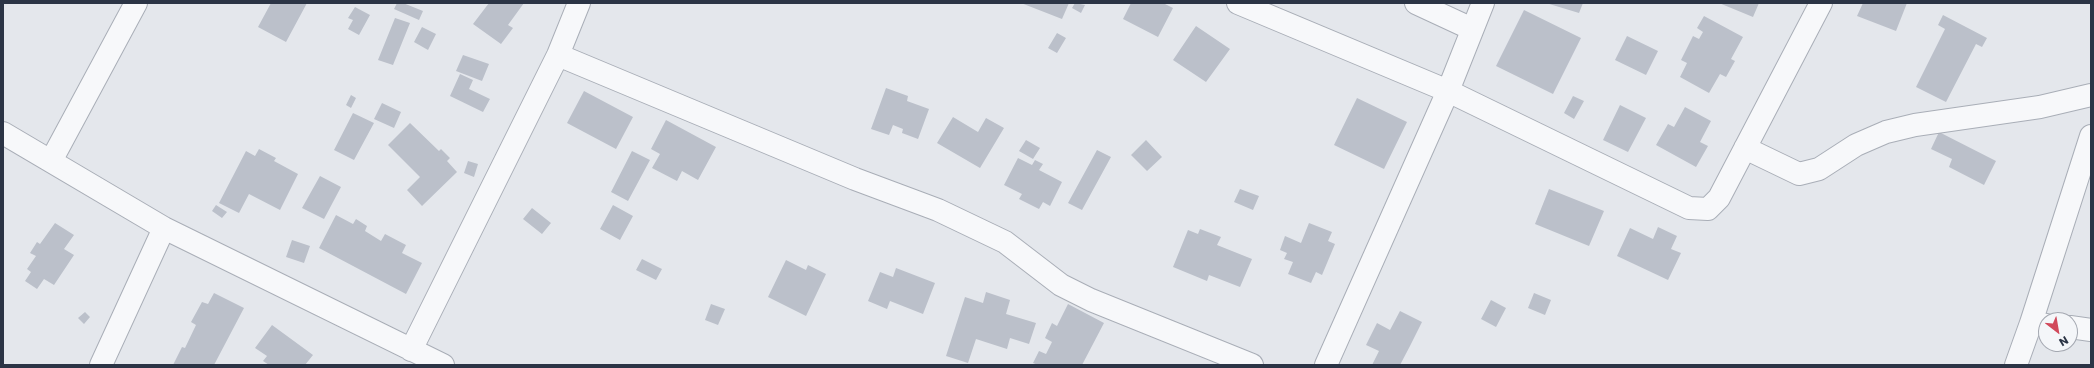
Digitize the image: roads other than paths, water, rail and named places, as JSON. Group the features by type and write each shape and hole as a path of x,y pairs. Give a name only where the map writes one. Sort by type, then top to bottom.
{"street":[{"path":"51,161 136,3"},
{"path":"411,350 558,55 579,3"},
{"path":"1238,3 1448,90 1689,208 1708,209 1719,198 1821,3"},
{"path":"1416,3 1472,29"},
{"path":"1326,365 1448,90 1483,3"},
{"path":"558,55 855,179 938,210 1005,242 1061,285 1085,297 1252,365"},
{"path":"1745,148 1799,174 1819,169 1856,145 1886,132 1915,125 2040,107 2091,95"},
{"path":"3,133 164,228 443,365"},
{"path":"2042,312 2091,136"},
{"path":"101,365 164,228"},
{"path":"2016,365 2038,326"},
{"path":"2078,329 2091,330"}]}
